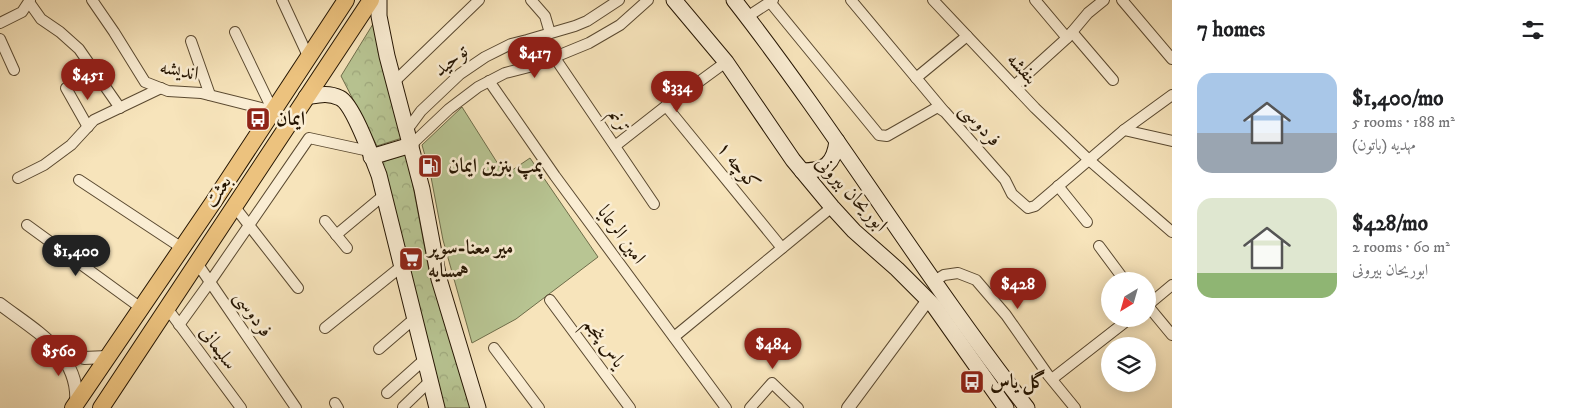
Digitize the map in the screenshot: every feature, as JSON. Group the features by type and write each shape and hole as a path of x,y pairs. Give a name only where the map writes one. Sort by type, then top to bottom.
{"main road":[{"name":"بعثت","path":"101,408 371,0"},
{"path":"379,0 379,16 422,189 439,279 478,408"},
{"name":"ابوریحان بیرونی","path":"674,0 726,62 793,160 854,231 897,269 934,306 1006,408"},
{"name":"ابوریحان بیرونی","path":"734,0 1027,408"},
{"name":"بعثت","path":"75,405 182,248 308,56 339,4"},
{"path":"306,97 327,93 343,99 355,118 379,175 437,408"},
{"path":"802,171 816,171 828,165 835,154 837,141"},
{"path":"370,154 411,145"}],"street":[{"name":"اندیشه","path":"92,0 145,82 168,91 201,93 272,111"},
{"path":"282,0 308,56"},
{"path":"394,82 479,0"},
{"path":"411,145 449,109 478,87 505,73 533,66 590,43 620,25 648,0"},
{"path":"851,0 943,110"},
{"name":"بنفشه","path":"932,0 1014,86 1089,160 1172,232"},
{"path":"1035,0 1113,80"},
{"path":"1014,86 1070,35 1088,13 1104,0"},
{"path":"1122,0 1172,59"},
{"path":"0,23 22,12 30,1 42,18 79,49 120,108"},
{"path":"533,1 545,16 550,33"},
{"path":"747,18 772,1"},
{"name":"فردوسی","path":"772,1 879,135 887,136 939,108 943,110 1004,180 1012,194 1028,208 1035,206 1124,130 1172,95"},
{"name":"توحید","path":"407,130 421,110 460,74 485,57 511,44 587,21 614,2"},
{"path":"235,32 272,111"},
{"path":"916,78 966,36"},
{"path":"0,39 14,70"},
{"path":"191,41 210,95"},
{"name":"ترنم","path":"555,58 654,204"},
{"path":"615,146 726,62"},
{"name":"امین الرعایا","path":"490,81 555,176 726,408"},
{"path":"66,88 88,127"},
{"path":"18,178 44,165 71,145 94,120 160,88"},
{"name":"کوچه ۱","path":"666,106 782,248"},
{"path":"1124,130 1172,141"},
{"path":"197,263 210,282 309,138 370,154"},
{"path":"79,180 182,248"},
{"path":"1058,186 1087,222"},
{"path":"336,235 384,195"},
{"path":"234,206 298,288"},
{"path":"674,337 832,207"},
{"path":"325,221 347,248"},
{"path":"27,225 141,308"},
{"path":"1098,246 1118,272"},
{"path":"325,328 402,266"},
{"path":"934,281 944,275 958,273 976,280 1006,315 1052,380 1075,408"},
{"name":"فردوسی","path":"180,325 210,282 296,408"},
{"path":"1156,299 1172,286"},
{"name":"یاس پنجم","path":"550,300 630,408"},
{"path":"848,408 928,300"},
{"path":"0,304 56,347 69,364 75,378 77,392 75,405"},
{"name":"سلیمانی","path":"167,308 241,408"},
{"path":"1156,315 1172,335"},
{"path":"379,349 415,318"},
{"path":"1052,380 1118,328"},
{"path":"56,347 84,358 107,357"},
{"path":"494,348 539,408"},
{"path":"387,393 425,359"},
{"path":"404,406 430,381"},
{"path":"750,408 772,383 798,408"}],"green space":[{"path":"373,24 402,138 377,146 341,76"},
{"path":"462,107 505,175 530,158 598,257 516,319 472,343 443,240 431,177 422,145"},
{"path":"407,154 430,276 472,408 442,408 382,162"}],"place":[{"name":"ایمان","path":"258,119"},
{"name":"پمپ بنزین ایمان","path":"430,166"},
{"name":"میر معنا-سوپر همسایه","path":"411,259"},
{"name":"گل یاس","path":"972,382"}]}
